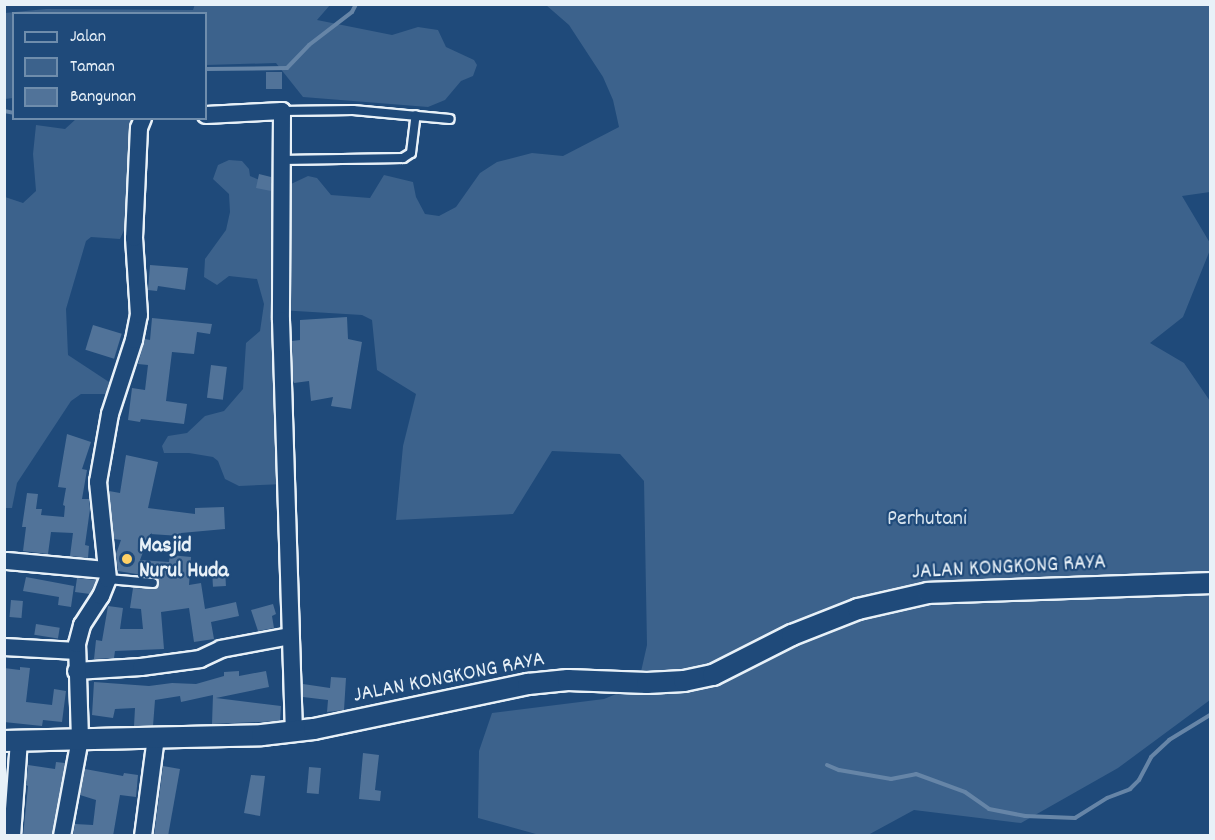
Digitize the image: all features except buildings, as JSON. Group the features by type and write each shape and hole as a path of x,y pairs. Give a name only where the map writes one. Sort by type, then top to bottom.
{"street":[{"path":"207,115 282,111 281,320 294,732"},
{"path":"62,836 80,740 76,651 82,625 101,596 107,574 98,482 110,414 134,340 138,315 134,238 139,128 143,120"},
{"path":"7,561 107,574"},
{"name":"JALAN KONGKONG RAYA","path":"12,741 294,732 528,684 568,680 647,683 684,681 713,675 792,635 858,609 928,592 1210,583"},
{"path":"76,671 141,667 200,659 221,649 290,636"},
{"path":"4,647 76,651"},
{"path":"143,836 156,737"},
{"path":"12,741 12,836"}],"lane":[{"path":"282,111 353,110 450,119"},
{"path":"281,160 403,158 411,153 416,115"},
{"path":"107,574 153,583"}],"green space":[{"path":"195,4 330,5 317,20 392,35 418,27 438,30 446,47 474,60 477,65 473,76 461,81 445,100 428,107 303,97 276,63 207,65 207,12 15,12 46,9 193,10"},
{"name":"Perhutani","path":"546,5 1210,5 1210,192 1182,196 1210,243 1210,250 1183,317 1150,343 1184,363 1210,401 1210,700 1118,768 1021,823 914,810 868,835 543,836 478,818 479,751 492,713 604,699 638,685 647,645 644,481 620,454 552,451 513,514 396,520 403,446 416,394 377,370 372,320 362,315 279,310 285,484 239,486 225,479 218,461 213,457 189,453 164,453 162,446 168,436 187,433 205,416 224,411 243,389 246,343 260,331 264,304 257,279 229,276 217,285 204,277 205,259 226,230 230,212 229,194 213,179 218,165 229,160 242,161 249,169 250,176 267,183 291,184 308,176 317,178 331,195 370,198 384,175 413,182 416,197 425,214 439,216 456,207 480,173 497,162 532,153 563,156 619,127 613,100 603,77 569,25"},
{"path":"12,12 12,98 5,99 5,13"},
{"path":"75,120 136,120 129,144 125,228 120,239 91,237 86,241 66,309 68,355 109,382 106,394 81,394 71,401 17,483 12,508 5,508 5,197 23,203 36,191 33,154 36,125 65,129"}],"waterway":[{"path":"207,69 287,68 309,45 352,12 356,4"},
{"path":"4,111 12,113"},
{"path":"827,765 839,770 891,779 916,774 965,792 989,809 1025,816 1075,818 1107,798 1130,789 1139,780 1151,757 1169,740 1210,715"}],"place":[{"name":"Masjid Nurul Huda","path":"127,559"}]}
